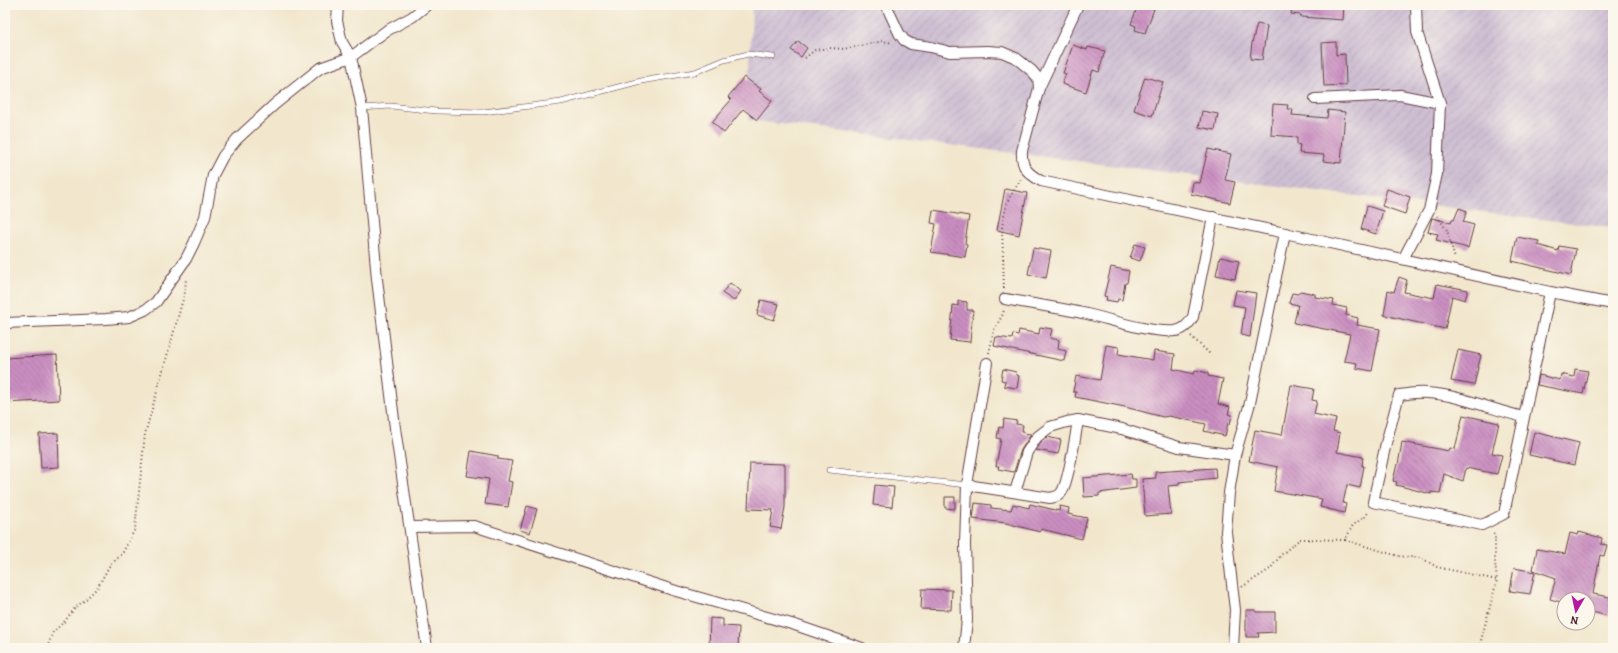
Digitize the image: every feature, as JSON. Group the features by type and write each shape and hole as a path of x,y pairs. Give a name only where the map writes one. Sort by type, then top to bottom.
{"street":[{"path":"338,5 337,21 342,42 351,57 362,108 379,294 395,428 427,648"},
{"path":"5,323 129,317 145,310 156,302 186,259 194,243 205,217 213,175 223,156 237,139 275,104 320,68 351,57 386,31 412,17 427,5"},
{"path":"886,5 899,33 904,40 912,44 950,52 1002,52 1016,58 1032,71 1038,78 1039,88"},
{"path":"1078,5 1039,88 1022,151 1022,160 1025,169 1032,176 1041,181 1213,217 1550,292 1613,304"},
{"path":"1403,260 1429,210 1437,174 1440,103 1417,32 1416,5"},
{"path":"1315,99 1400,96 1440,103"},
{"path":"1005,299 1085,314 1148,329 1174,331 1182,329 1188,325 1193,317 1213,217"},
{"path":"1233,648 1235,610 1226,532 1229,493 1235,456 1250,403 1285,233"},
{"path":"1524,417 1499,411 1460,398 1426,392 1399,395 1386,443 1373,502 1482,526 1504,514 1550,292"},
{"path":"964,648 967,620 965,544 967,485 987,363"},
{"path":"1015,492 1027,452 1037,437 1050,427 1078,420 1122,429 1179,447 1235,456"},
{"path":"967,485 1050,498 1057,496 1062,492 1075,441 1078,420"},
{"path":"410,527 474,526 676,591 795,625 862,648"}],"lane":[{"path":"362,108 390,106 436,111 483,112 561,102 641,82 695,72 724,60 748,54 773,57"},
{"path":"828,470 967,485"}],"path":[{"path":"805,58 815,50 830,48 844,49 882,41 912,44"},
{"path":"987,363 994,330 1003,314 1005,299 1002,226 1007,202 1025,169"},
{"path":"1430,205 1447,230 1456,261 1456,271"},
{"path":"47,648 53,632 65,621 75,608 97,588 110,565 122,554 135,530 144,434 185,292 186,259"},
{"path":"1182,329 1210,354"},
{"path":"1345,540 1353,525 1366,516 1373,502"},
{"path":"1479,648 1497,580 1495,563 1495,537 1490,521"},
{"path":"1233,594 1270,569 1282,554 1300,539 1345,540 1398,556 1421,558 1437,567 1497,580"}],"shaded area":[{"path":"752,5 1613,5 1613,228 748,120"}],"building":[{"path":"1140,5 1154,9 1145,33 1135,30 1136,26 1131,24 1137,8 1139,9"},
{"path":"1292,5 1344,5 1343,20 1301,17 1301,15 1291,14"},
{"path":"1257,24 1267,26 1262,60 1250,59"},
{"path":"798,41 807,48 801,57 791,50"},
{"path":"1336,42 1336,55 1345,54 1346,85 1324,86 1322,43"},
{"path":"1073,45 1087,50 1088,47 1105,51 1099,72 1093,70 1086,92 1062,84 1066,74 1063,73"},
{"path":"744,77 761,89 759,91 772,101 757,120 743,109 724,133 712,122 731,100 728,97"},
{"path":"1145,77 1163,82 1152,116 1134,110"},
{"path":"1273,104 1288,105 1287,109 1293,109 1292,115 1327,118 1328,110 1345,112 1341,163 1323,161 1324,155 1299,153 1300,145 1297,144 1297,137 1271,135"},
{"path":"1202,111 1218,114 1215,130 1199,127"},
{"path":"1208,149 1231,154 1225,180 1235,182 1230,203 1191,194 1193,182 1200,183"},
{"path":"1005,189 1027,193 1019,235 997,230"},
{"path":"1387,189 1410,197 1405,214 1382,206"},
{"path":"1367,206 1383,211 1376,234 1361,229"},
{"path":"1459,208 1467,211 1463,222 1474,225 1468,248 1436,240 1438,234 1428,232 1432,218 1451,223 1452,220 1454,220"},
{"path":"933,210 969,216 965,243 967,244 965,257 931,252 936,224 931,223"},
{"path":"1517,237 1539,241 1538,245 1558,251 1559,246 1576,249 1571,275 1512,261"},
{"path":"1135,244 1145,247 1140,261 1130,258"},
{"path":"1033,248 1051,251 1046,278 1028,274"},
{"path":"1220,257 1239,261 1235,279 1216,275"},
{"path":"1111,267 1129,271 1122,300 1118,299 1117,302 1106,300 1107,297 1104,296"},
{"path":"1399,277 1407,280 1404,292 1434,298 1437,284 1468,290 1465,300 1452,296 1445,329 1384,315 1388,290 1394,292"},
{"path":"730,283 741,291 734,301 722,293"},
{"path":"1236,290 1256,293 1250,337 1241,335 1245,307 1233,305"},
{"path":"1300,291 1315,294 1315,297 1334,300 1333,305 1347,308 1346,315 1358,318 1357,325 1380,329 1372,371 1356,368 1357,363 1344,361 1350,334 1294,323 1298,305 1289,303 1292,293 1298,294"},
{"path":"761,300 779,304 774,320 757,315"},
{"path":"958,301 967,302 967,310 973,310 970,342 950,340 953,305 958,306"},
{"path":"1040,327 1052,329 1050,338 1059,340 1058,349 1066,351 1064,361 994,346 996,337 1012,339 1013,334 1018,335 1019,330 1039,334"},
{"path":"1106,345 1119,347 1118,354 1153,360 1154,351 1175,354 1173,369 1194,374 1195,370 1208,373 1208,376 1223,379 1218,404 1230,407 1228,414 1232,415 1230,424 1228,423 1225,436 1204,431 1206,424 1169,416 1163,417 1125,407 1075,397 1076,392 1073,392 1076,376 1100,380"},
{"path":"1458,350 1481,355 1474,385 1451,381"},
{"path":"57,355 59,400 5,403 5,358"},
{"path":"1003,369 1016,372 1019,376 1017,388 1004,386 1005,381 1001,380"},
{"path":"1575,369 1588,371 1583,394 1537,385 1539,375 1560,380 1561,374 1574,377"},
{"path":"1291,385 1314,389 1312,400 1317,401 1314,414 1336,419 1333,431 1340,433 1337,452 1363,457 1362,466 1364,466 1360,488 1347,485 1343,503 1346,504 1344,513 1320,507 1322,499 1274,491 1278,467 1249,461 1255,430 1282,435"},
{"path":"1463,415 1499,423 1492,453 1502,455 1497,474 1466,468 1463,481 1444,474 1440,493 1431,492 1431,494 1396,485 1397,482 1393,481 1397,464 1398,465 1402,442 1449,451 1450,448 1455,449"},
{"path":"1004,419 1017,421 1016,424 1023,425 1023,433 1031,434 1021,450 1014,472 998,469 999,466 996,466 1001,439 997,438 999,427 1003,428"},
{"path":"1534,432 1579,443 1574,465 1529,455"},
{"path":"58,433 59,467 41,468 39,434"},
{"path":"1047,437 1061,440 1058,454 1036,450"},
{"path":"471,451 498,456 498,459 512,461 508,481 512,482 508,507 485,504 489,479 467,476"},
{"path":"750,463 785,464 785,507 781,529 770,527 773,510 748,509"},
{"path":"1215,468 1216,478 1179,482 1179,485 1168,486 1171,514 1145,516 1142,479 1156,478 1155,472"},
{"path":"1131,474 1132,479 1136,479 1136,488 1099,493 1099,496 1084,497 1083,478"},
{"path":"875,485 894,487 892,507 873,505"},
{"path":"945,497 955,497 955,509 945,508"},
{"path":"975,503 991,505 991,508 1011,510 1013,504 1029,508 1030,504 1059,511 1060,506 1069,508 1068,514 1087,518 1082,539 1041,529 1040,532 1006,523 973,519"},
{"path":"527,506 537,509 530,533 520,530"},
{"path":"1579,532 1602,538 1601,544 1607,545 1604,556 1600,555 1594,591 1556,591 1556,601 1550,599 1556,578 1533,570 1537,549 1565,554 1570,533 1578,535"},
{"path":"1514,568 1535,572 1530,594 1510,591"},
{"path":"922,589 952,590 951,610 921,609"},
{"path":"1596,595 1610,597 1610,600 1612,601 1608,616 1596,613"},
{"path":"1246,610 1256,610 1256,612 1275,612 1275,632 1258,633 1259,637 1246,637"},
{"path":"710,618 723,619 723,626 739,627 738,648 709,648"}]}
